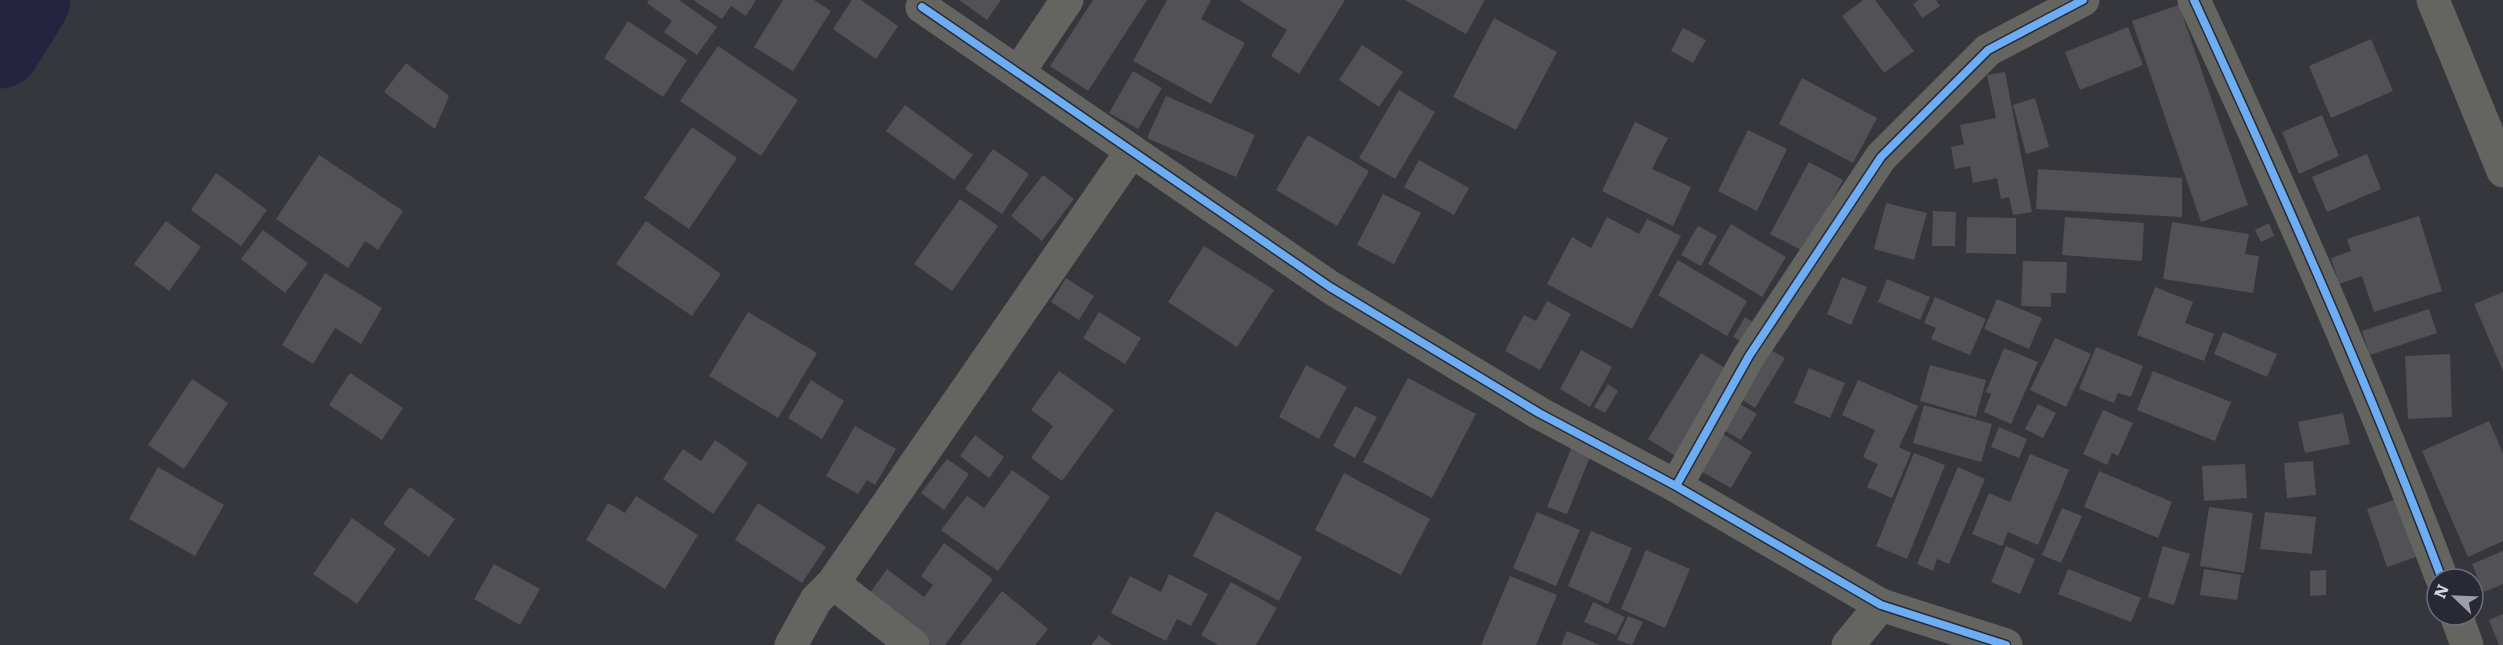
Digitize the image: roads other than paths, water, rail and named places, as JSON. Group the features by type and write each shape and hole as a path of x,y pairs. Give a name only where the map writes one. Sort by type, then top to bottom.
{"street":[{"path":"1018,73 1067,0"},
{"path":"1676,486 1749,356 1881,157 1988,50 2083,0"},
{"path":"2194,0 2275,177 2396,457 2437,567"},
{"path":"2433,0 2503,171"},
{"path":"922,7 1330,287 1539,413 1676,486 1881,605 2006,645"},
{"path":"791,645 816,600 832,583 1131,152"},
{"path":"832,583 913,645"},
{"path":"1848,645 1881,605"},
{"path":"2460,627 2467,645"}],"waterway":[{"path":"0,48 30,0"}]}
